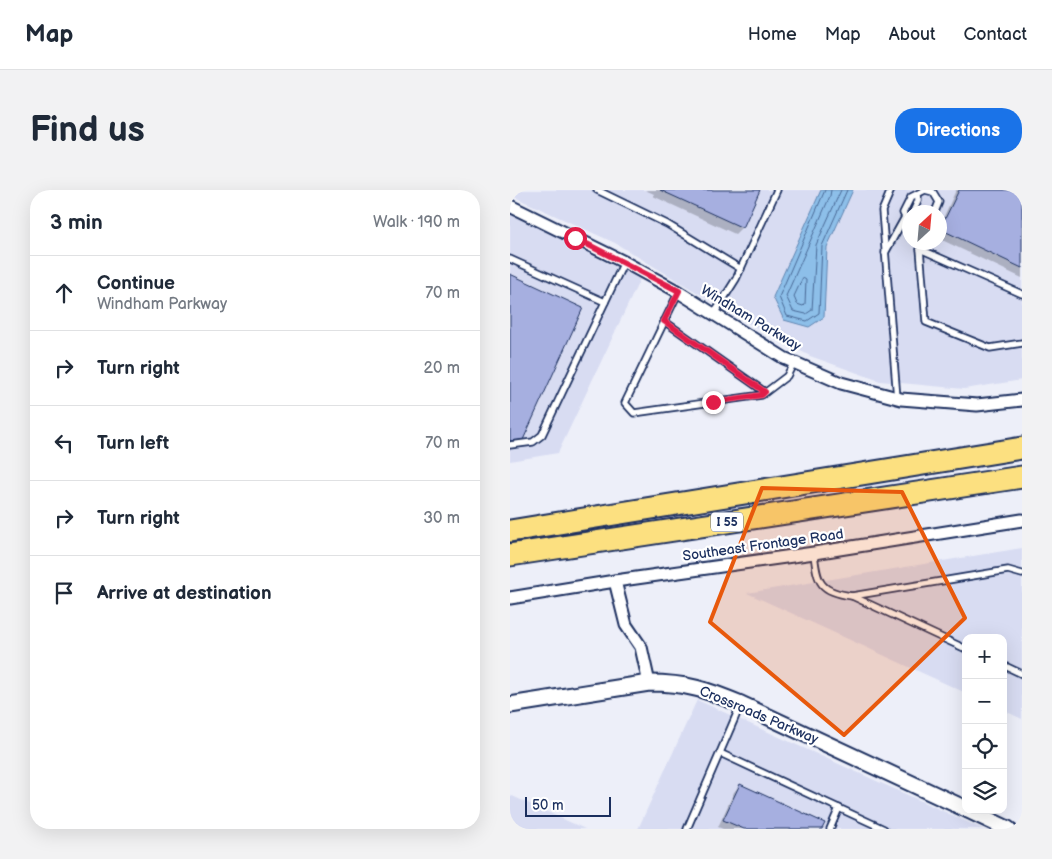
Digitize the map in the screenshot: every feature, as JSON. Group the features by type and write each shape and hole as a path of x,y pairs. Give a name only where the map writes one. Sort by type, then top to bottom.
{"highway":[{"name":"I 55","path":"510,531 1022,448"},
{"name":"I 55","path":"510,555 1022,477"}],"street":[{"name":"Windham Parkway","path":"510,206 679,291 784,358 841,383 897,398 978,404 1022,400"},
{"name":"Southeast Frontage Road","path":"510,598 1022,520"},
{"path":"615,581 626,625 641,647 649,683"},
{"name":"Crossroads Parkway","path":"510,705 649,683 671,683 705,689 962,808"},
{"name":"Crossroads Parkway","path":"973,814 988,825 1008,829"}],"lane":[{"path":"597,190 666,224 741,269"},
{"path":"714,314 741,269 777,190"},
{"path":"891,190 882,211 897,398"},
{"path":"907,205 911,197 929,191 936,195 939,202 938,205"},
{"path":"916,205 918,194"},
{"path":"885,254 902,225"},
{"path":"921,250 926,322 990,348 1022,343"},
{"path":"929,250 1022,294"},
{"path":"510,259 605,302"},
{"path":"510,445 533,442 542,435 624,262"},
{"path":"679,291 625,404 634,413 762,395 787,376 794,362"},
{"path":"664,321 765,392"},
{"path":"814,553 816,576 821,584 836,594 852,596 1008,570 1022,574"},
{"path":"852,596 962,647"},
{"path":"1007,667 1022,674"},
{"path":"687,829 741,704"},
{"path":"720,753 884,829"},
{"path":"830,829 840,808"}],"highlighted area":[{"path":"762,488 902,492 965,618 844,735 710,622"}],"shaded area":[{"path":"510,190 1022,190 1022,380 964,389 880,381 810,356 746,322 615,243 510,195"},
{"path":"510,214 640,279 558,453 510,461"},
{"path":"1022,548 1022,719 1007,712 1007,634 962,634 962,691 747,593"},
{"path":"697,700 983,829 638,829"},
{"path":"510,795 585,829 510,829"}],"water":[{"path":"821,190 853,190 827,247 824,317 809,327 784,320 773,297"}],"building":[{"path":"660,190 760,190 743,228"},
{"path":"959,190 1022,190 1022,268 947,232 947,215"},
{"path":"510,274 583,308 523,440 510,441"},
{"path":"740,784 825,823 822,829 744,829 723,820"}],"route":[{"path":"575,238 679,291 664,321 765,392 762,395 713,402"}]}
